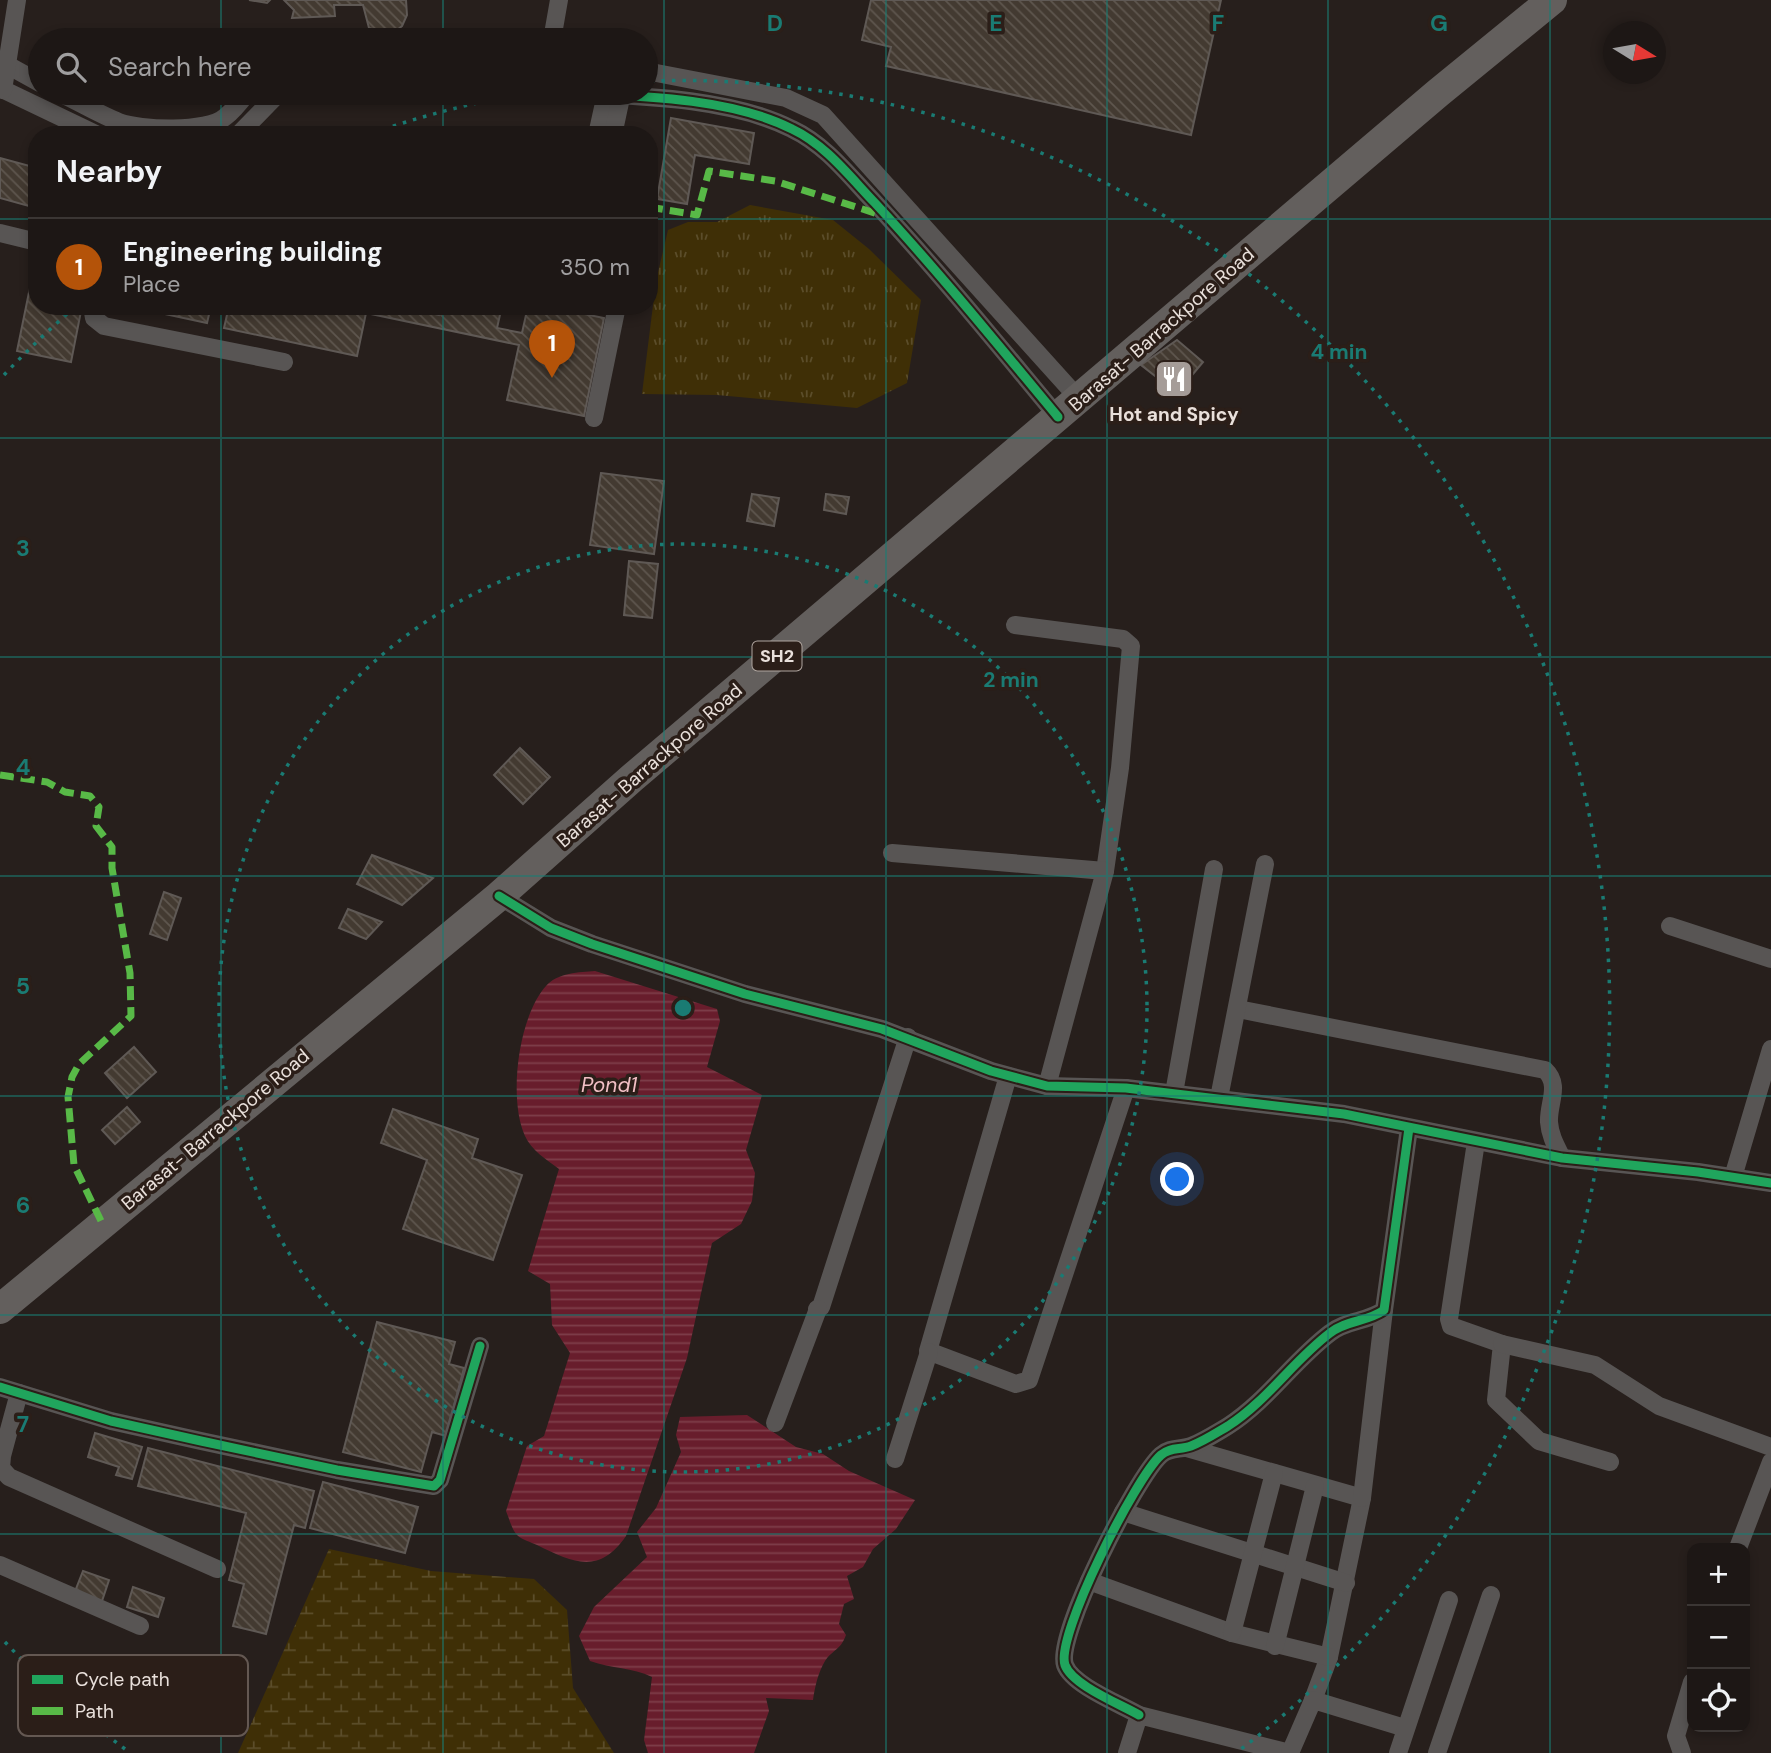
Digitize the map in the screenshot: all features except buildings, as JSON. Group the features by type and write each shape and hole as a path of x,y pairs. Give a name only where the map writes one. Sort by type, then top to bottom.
{"main road":[{"name":"Barasat- Barrackpore Road","path":"0,1309 499,896 642,769 1437,93 1552,0"}],"street":[{"path":"17,0 4,64 2,89 28,101"},
{"path":"554,28 559,0"},
{"path":"4,64 28,77"},
{"path":"658,73 786,98 823,115 1069,408"},
{"path":"658,99 732,109 774,121 810,138 1069,408"},
{"path":"35,105 79,126"},
{"path":"84,105 120,123 134,126"},
{"path":"206,126 224,119 236,105"},
{"path":"247,126 267,105"},
{"path":"601,126 612,105"},
{"path":"614,126 616,105"},
{"path":"0,233 28,240"},
{"path":"94,315 104,326 284,362"},
{"path":"594,418 615,315"},
{"path":"1015,625 1123,639 1131,646 1120,768 1105,871 1047,1086"},
{"path":"892,853 1105,871"},
{"path":"1219,1098 1265,864"},
{"path":"1174,1093 1214,869"},
{"path":"499,896 551,928 592,944 745,994 908,1037 1008,1076 1047,1086 1126,1088 1344,1114 1562,1158 1771,1183"},
{"path":"1670,926 1771,959"},
{"path":"1238,1009 1545,1070 1554,1084 1549,1119 1551,1138 1562,1158"},
{"path":"775,1423 818,1309 908,1037"},
{"path":"1733,1177 1771,1049"},
{"path":"895,1459 929,1352 1008,1076"},
{"path":"929,1352 1016,1384 1029,1380 1126,1088"},
{"path":"1362,1498 1187,1448 1169,1450 1160,1456 1123,1511 1089,1581 1064,1643 1066,1667 1076,1680 1139,1715 1290,1753 1329,1657 1346,1583 1362,1498 1409,1128"},
{"path":"1476,1142 1448,1319 1451,1326 1502,1344 1595,1364 1659,1406 1771,1447"},
{"path":"1187,1448 1239,1418 1334,1330 1375,1317 1384,1310"},
{"path":"1502,1344 1495,1393 1500,1405 1539,1441 1610,1462"},
{"path":"0,1387 111,1421 337,1470 434,1486 440,1480 480,1346"},
{"path":"19,1393 2,1456 1,1468 9,1477 217,1569"},
{"path":"1740,1543 1771,1462"},
{"path":"1233,1633 1274,1473"},
{"path":"1275,1646 1315,1486"},
{"path":"1123,1511 1294,1569 1346,1583"},
{"path":"0,1565 141,1626"},
{"path":"1089,1581 1233,1633 1275,1646 1329,1657"},
{"path":"1437,1753 1491,1595"},
{"path":"1398,1753 1449,1600"},
{"path":"1682,1753 1676,1736 1687,1699"},
{"path":"1313,1700 1405,1728"},
{"path":"1127,1753 1139,1715"}],"green space":[{"path":"750,205 833,220 869,249 921,300 907,383 857,408 717,395 642,394 652,315 658,315 658,272 668,230 688,222 717,222"},
{"path":"329,1549 431,1571 534,1579 567,1610 573,1688 614,1753 238,1753 248,1736 248,1731"}],"water":[{"name":"Pond1","path":"595,971 717,1009 720,1021 707,1067 762,1095 746,1150 755,1173 752,1201 741,1224 712,1243 687,1358 626,1536 606,1556 585,1562 563,1557 521,1538 514,1530 506,1511 527,1446 544,1436 570,1353 552,1325 550,1284 528,1271 559,1169 535,1150 525,1136 517,1101 519,1059 529,1017 546,986 562,976"},
{"path":"747,1415 796,1447 823,1454 849,1471 915,1500 896,1529 873,1549 863,1567 847,1576 854,1599 844,1604 839,1624 846,1635 823,1666 813,1700 766,1698 769,1711 754,1753 648,1753 644,1740 652,1677 590,1661 579,1636 594,1607 647,1557 637,1532 656,1508 681,1452 676,1435 680,1417"}],"marked path":[{"path":"658,208 697,215 709,171 775,181 881,215"},
{"path":"0,775 47,782 65,792 90,796 99,807 96,826 112,847 112,868 130,973 131,1016 79,1064 72,1077 68,1097 74,1165 102,1223"}],"cycle path":[{"path":"658,98 685,100 742,111 792,129 816,144 837,162 899,229 1058,417"},
{"path":"499,896 551,928 592,944 745,994 882,1029 991,1071 1047,1086 1126,1088 1344,1114 1562,1158 1698,1172 1771,1183"},
{"path":"1139,1715 1086,1687 1065,1665 1065,1649 1072,1623 1100,1557 1134,1493 1161,1455 1196,1444 1228,1426 1255,1405 1304,1355 1330,1333 1384,1310 1409,1128"},
{"path":"0,1387 111,1421 337,1470 434,1486 440,1480 480,1346"}],"place":[{"name":"Engineering building","path":"552,378"},
{"name":"Hot and Spicy","path":"1174,379"}]}
